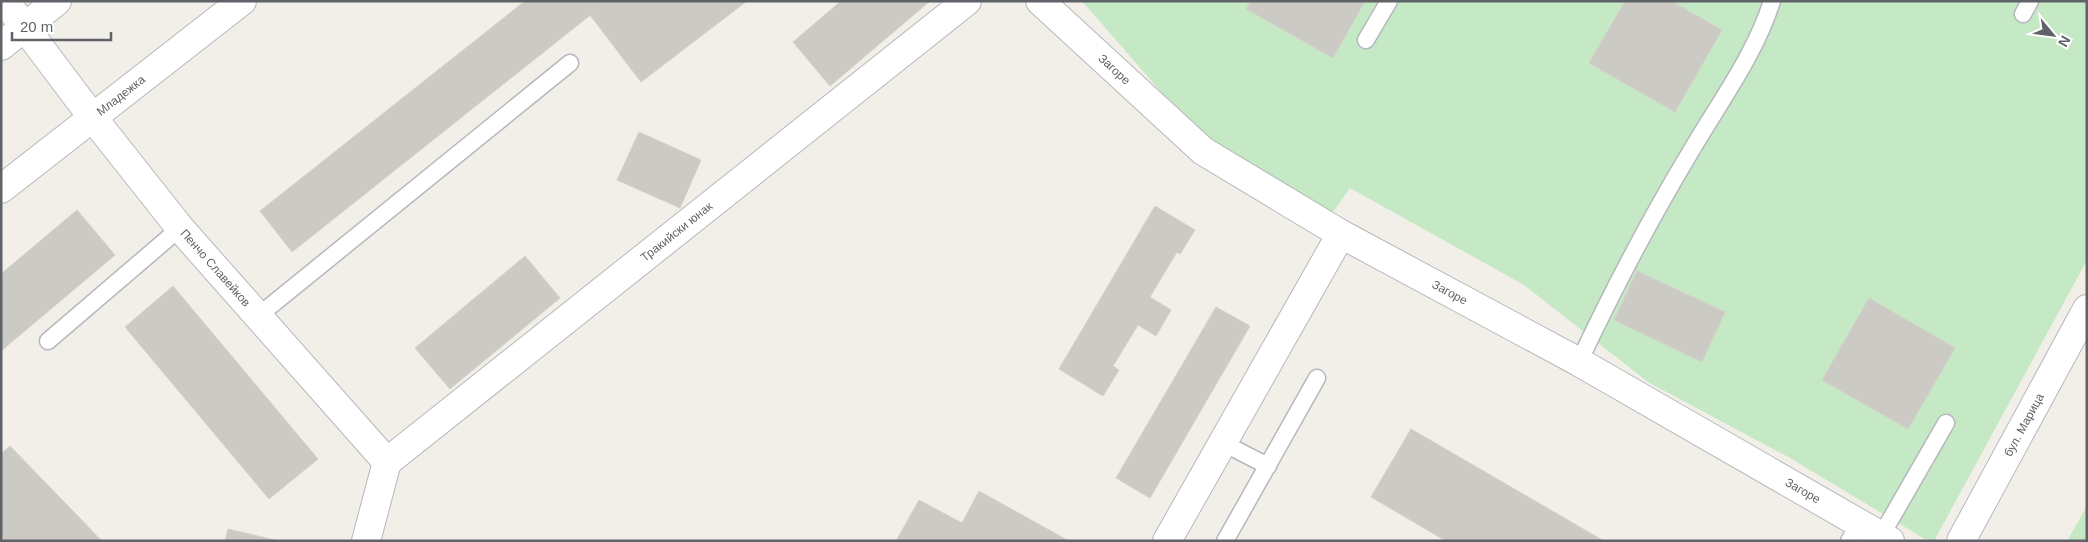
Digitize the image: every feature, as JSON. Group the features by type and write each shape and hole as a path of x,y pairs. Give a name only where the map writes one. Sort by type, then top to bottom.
{"street":[{"name":"Пенчо Славейков","path":"5,1 93,118 180,228 387,462"},
{"path":"1,46 57,1"},
{"name":"Младежка","path":"1,190 242,1"},
{"name":"Тракийски юнак","path":"387,462 966,1"},
{"name":"Загоре","path":"1040,1 1203,151 1341,234 1579,362 1870,535"},
{"path":"1167,541 1341,234"},
{"name":"бул. Марица","path":"1961,541 2087,309"},
{"path":"366,541 387,462"}],"lane":[{"path":"1366,40 1389,1"},
{"path":"1579,362 1600,316 1689,154 1763,30 1772,1"},
{"path":"258,316 570,63"},
{"path":"48,341 180,228"},
{"path":"1225,541 1317,378"},
{"path":"1870,535 1946,423"},
{"path":"1223,443 1268,466"}],"green space":[{"path":"1082,1 2087,1 2087,260 1934,541 1928,541 1790,458 1648,382 1524,285 1350,188 1324,225 1203,140"},
{"path":"2087,506 2087,541 2067,541"}],"building":[{"path":"525,1 608,1 292,252 260,211"},
{"path":"608,1 747,1 641,82 590,15"},
{"path":"841,1 930,1 830,86 793,42"},
{"path":"1251,1 1365,1 1333,58 1246,9"},
{"path":"1625,1 1671,1 1722,30 1675,112 1589,63"},
{"path":"639,132 701,160 680,208 617,180"},
{"path":"1155,206 1195,230 1180,254 1177,252 1150,297 1171,310 1156,336 1138,325 1113,366 1119,370 1103,396 1059,369"},
{"path":"77,210 115,255 1,351 1,274"},
{"path":"525,256 560,298 450,389 415,348"},
{"path":"1637,271 1725,312 1702,362 1614,320"},
{"path":"173,286 318,459 269,499 125,327"},
{"path":"1869,298 1955,348 1908,429 1822,380"},
{"path":"1216,307 1250,326 1150,498 1116,478"},
{"path":"1411,429 1604,541 1446,541 1371,497"},
{"path":"10,446 102,541 1,541 1,454"},
{"path":"979,491 1069,541 896,541 919,500 962,523"},
{"path":"228,529 279,541 225,541"}]}
